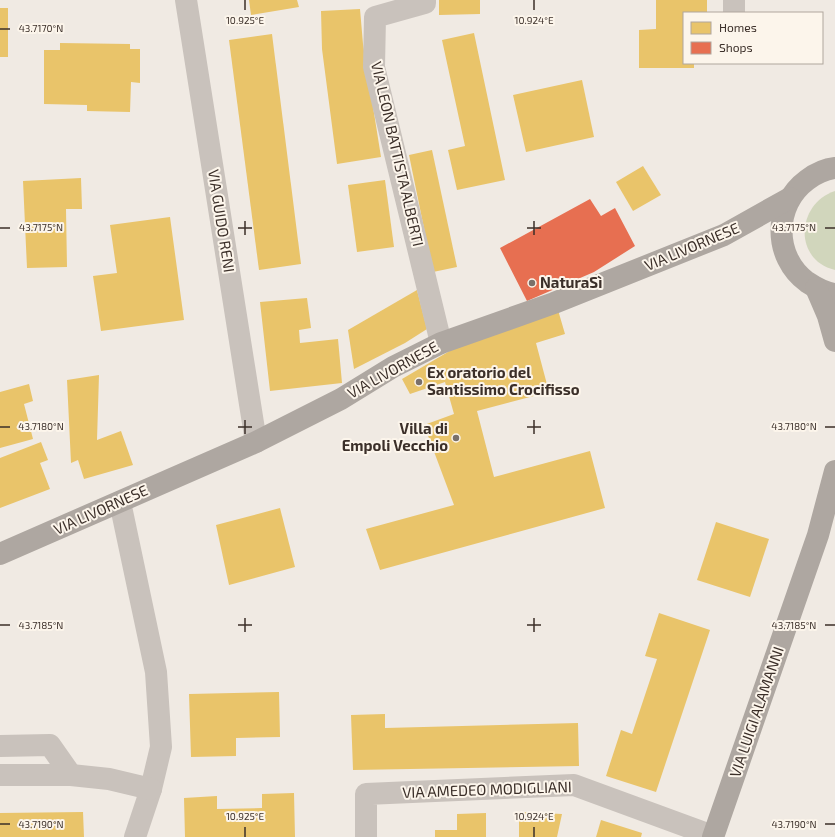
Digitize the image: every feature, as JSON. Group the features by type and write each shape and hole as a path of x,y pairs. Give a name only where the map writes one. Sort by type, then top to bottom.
{"main road":[{"name":"VIA LIVORNESE","path":"825,291 799,275 787,258 781,238 782,217 790,198 800,185 813,175 835,150"},
{"name":"VIA LIVORNESE","path":"813,175 835,168"},
{"name":"VIA LIVORNESE","path":"0,554 256,442 341,399 393,367 441,343 554,303 724,235 790,198"},
{"path":"825,291 828,316 835,341"},
{"name":"VIA LUIGI ALAMANNI","path":"713,836 818,536 835,471"}],"street":[{"name":"VIA GUIDO RENI","path":"186,0 256,442"},
{"name":"VIA LEON BATTISTA ALBERTI","path":"425,0 425,3 375,17 374,67 441,343"},
{"path":"734,0 734,12"},
{"path":"120,502 156,672 161,747 151,789 136,837"},
{"path":"0,746 50,745 71,775"},
{"path":"0,775 71,775 109,779 151,789"},
{"name":"VIA AMEDEO MODIGLIANI","path":"366,837 366,794 574,785 713,836"}],"green space":[{"path":"835,191 835,270 821,264 812,255 806,244 805,232 807,219 813,207 822,198"}],"building: Homes":[{"path":"249,0 297,0 299,7 251,15"},
{"path":"439,0 480,0 480,14 439,15"},
{"path":"656,0 707,0 707,12 683,12 683,64 694,64 694,68 639,68 639,30 656,29"},
{"path":"0,8 8,8 8,57 0,57"},
{"path":"360,9 363,44 381,157 337,164 322,49 321,11"},
{"path":"474,33 505,180 457,190 448,150 465,146 442,40"},
{"path":"272,34 301,264 259,270 229,40"},
{"path":"60,43 130,44 130,49 140,49 140,83 131,82 130,112 87,111 87,105 44,104 44,50 60,50"},
{"path":"582,80 594,137 526,152 513,95"},
{"path":"432,150 457,267 433,272 409,155"},
{"path":"643,166 661,195 633,211 616,182"},
{"path":"81,178 82,209 66,209 67,267 27,268 23,181"},
{"path":"385,180 394,247 357,252 348,185"},
{"path":"170,217 184,320 101,331 93,276 117,273 110,225"},
{"path":"417,290 427,329 405,343 354,369 348,330"},
{"path":"307,298 311,328 299,330 300,343 338,339 342,383 270,391 260,302"},
{"name":"Villa di Empoli Vecchio","path":"558,310 565,334 536,343 549,392 477,411 494,477 590,451 605,508 380,570 366,529 454,505 424,425 454,414 445,382 410,394 402,379 453,349"},
{"path":"99,375 97,440 121,431 133,465 84,479 78,460 71,463 67,380"},
{"path":"29,384 33,401 24,404 33,439 0,448 0,392"},
{"path":"41,442 48,460 40,463 50,489 0,508 0,458"},
{"path":"280,508 295,567 229,585 216,525"},
{"path":"716,522 769,539 750,597 697,580"},
{"path":"659,613 710,630 656,792 606,776 621,730 632,734 657,659 645,656"},
{"path":"279,692 280,737 236,738 236,756 191,757 189,694"},
{"path":"385,714 385,728 578,723 579,766 353,770 351,715"},
{"path":"294,793 295,837 185,837 184,798 217,796 217,809 262,808 262,794"},
{"path":"83,812 84,837 0,837 0,813"},
{"path":"519,812 562,814 557,837 519,837"},
{"path":"486,813 486,837 435,837 435,830 457,830 457,814"},
{"path":"601,820 642,833 641,837 596,837"}],"building: Shops":[{"path":"590,199 601,216 615,208 635,246 594,272 527,301 500,248"}],"place":[{"name":"NaturaSì","path":"532,283"},
{"name":"Ex oratorio del Santissimo Crocifisso","path":"419,382"},
{"name":"Villa di Empoli Vecchio","path":"456,438"}]}
